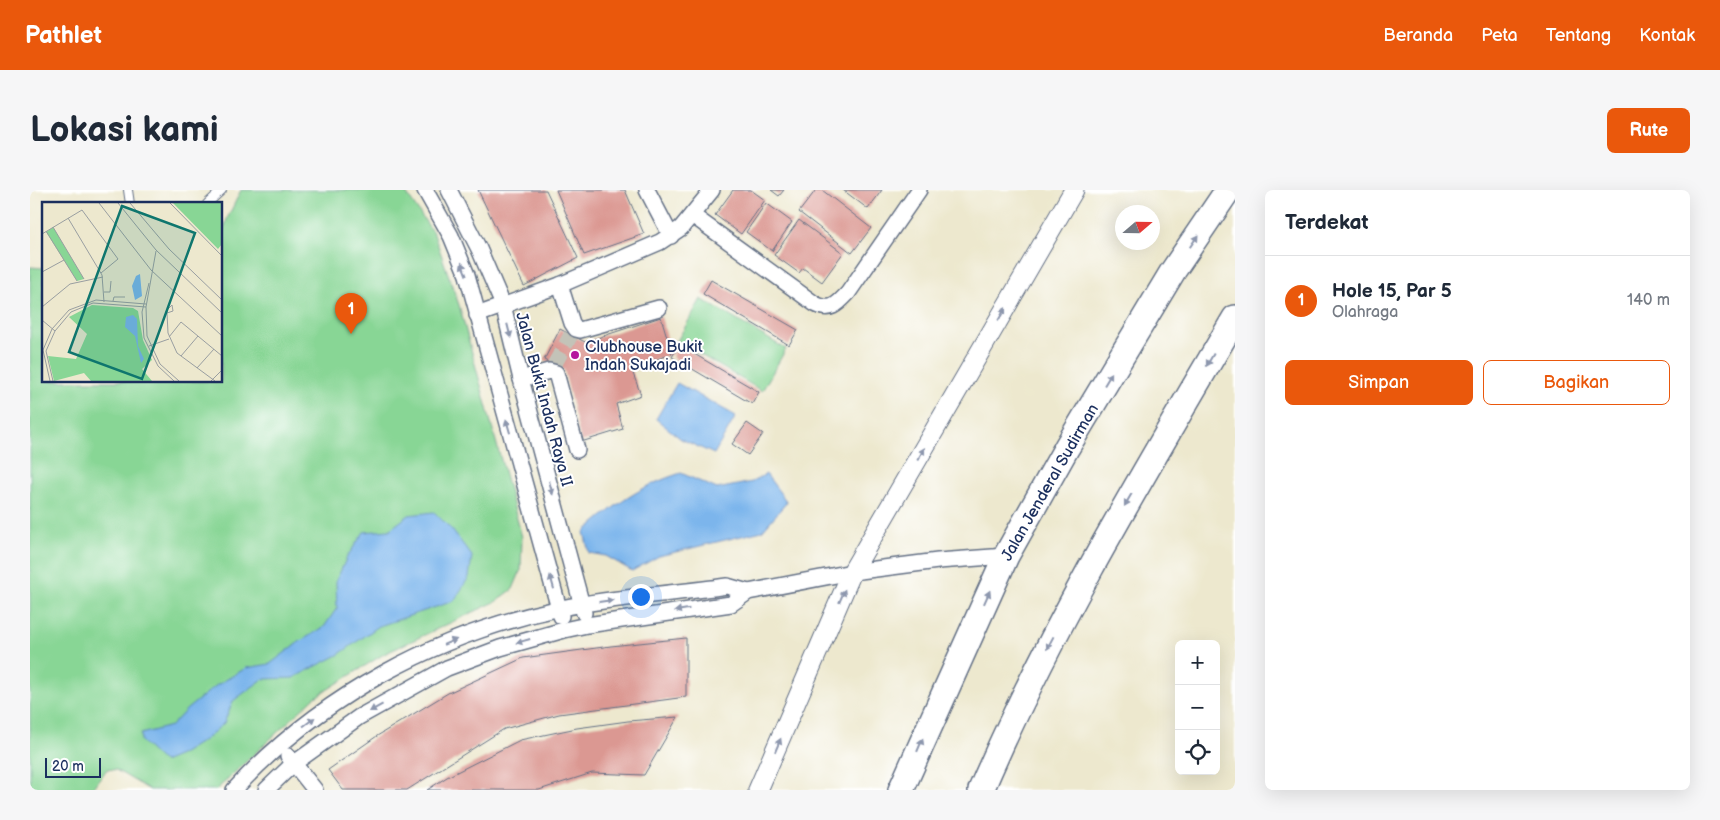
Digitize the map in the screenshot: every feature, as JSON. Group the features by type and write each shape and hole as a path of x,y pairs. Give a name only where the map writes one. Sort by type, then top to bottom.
{"highway":[{"name":"Jalan Jenderal Sudirman","path":"901,790 1006,556 1067,447 1173,271 1228,190"},
{"path":"982,790 1047,648 1112,527 1235,318"}],"street":[{"path":"425,190 451,236 467,275 564,630"},
{"name":"Jalan Bukit Indah Raya II","path":"449,190 479,248 503,305 587,625"},
{"path":"647,190 671,236"},
{"path":"477,315 560,285 671,236 692,215 712,190"},
{"path":"692,215 815,304 824,308 832,307 848,293 919,190"},
{"path":"758,790 852,572 1074,190"},
{"path":"560,285 572,331 660,308"},
{"path":"521,379 554,368 558,375 578,450"},
{"path":"266,790 293,764 359,717 446,668 500,648 587,625 731,604 748,592 852,572 938,561 1006,556"},
{"path":"234,790 280,745 335,703 393,668 479,631 519,617 582,604 727,586 748,592"},
{"path":"280,745 315,790"}],"lane":[{"path":"209,202 222,190"}],"green space":[{"path":"241,190 404,190 434,234 459,305 522,537 521,570 513,589 497,601 384,654 314,698 216,790 150,790 116,770 107,769 92,790 30,790 30,267 42,268 42,382 222,382 222,236 227,219"},
{"path":"701,299 786,349 762,391 677,341"}],"water":[{"path":"677,383 736,416 714,454 681,439 656,419"},
{"path":"681,473 717,489 752,482 766,474 787,502 762,531 659,556 632,571 606,556 589,553 584,532 629,497 666,478"},
{"path":"434,512 452,530 472,556 469,577 454,601 379,626 338,655 293,678 263,679 233,701 224,723 206,739 180,755 163,762 141,741 141,734 171,726 187,709 217,685 246,668 270,664 299,642 324,627 337,608 336,581 347,557 364,532 389,530 409,515"}],"building":[{"path":"478,190 546,190 578,258 524,286"},
{"path":"556,190 625,190 644,234 584,255"},
{"path":"733,190 751,190 765,200 741,234 715,215"},
{"path":"771,190 784,190 779,196"},
{"path":"816,190 822,190 871,228 852,253 799,212"},
{"path":"843,190 882,190 868,209"},
{"path":"766,203 792,222 772,251 746,232"},
{"path":"799,220 843,253 822,282 803,268 799,273 774,255"},
{"path":"711,280 798,330 789,345 703,294"},
{"path":"661,317 672,354 631,368 641,395 616,404 623,429 581,442 564,370 544,360 560,329 585,342"},
{"path":"679,345 759,392 752,404 672,357"},
{"path":"747,423 763,434 748,455 732,444"},
{"path":"686,638 686,697 559,714 504,729 407,790 343,790 328,770 377,736 448,693 523,658"},
{"path":"678,717 644,775 592,773 539,790 427,790 447,777 520,740 577,728"}],"tunnel":[{"path":"554,365 571,335"}],"place":[{"name":"Hole 15, Par 5","path":"351,334"},
{"name":"Clubhouse Bukit Indah Sukajadi","path":"575,355"}]}
